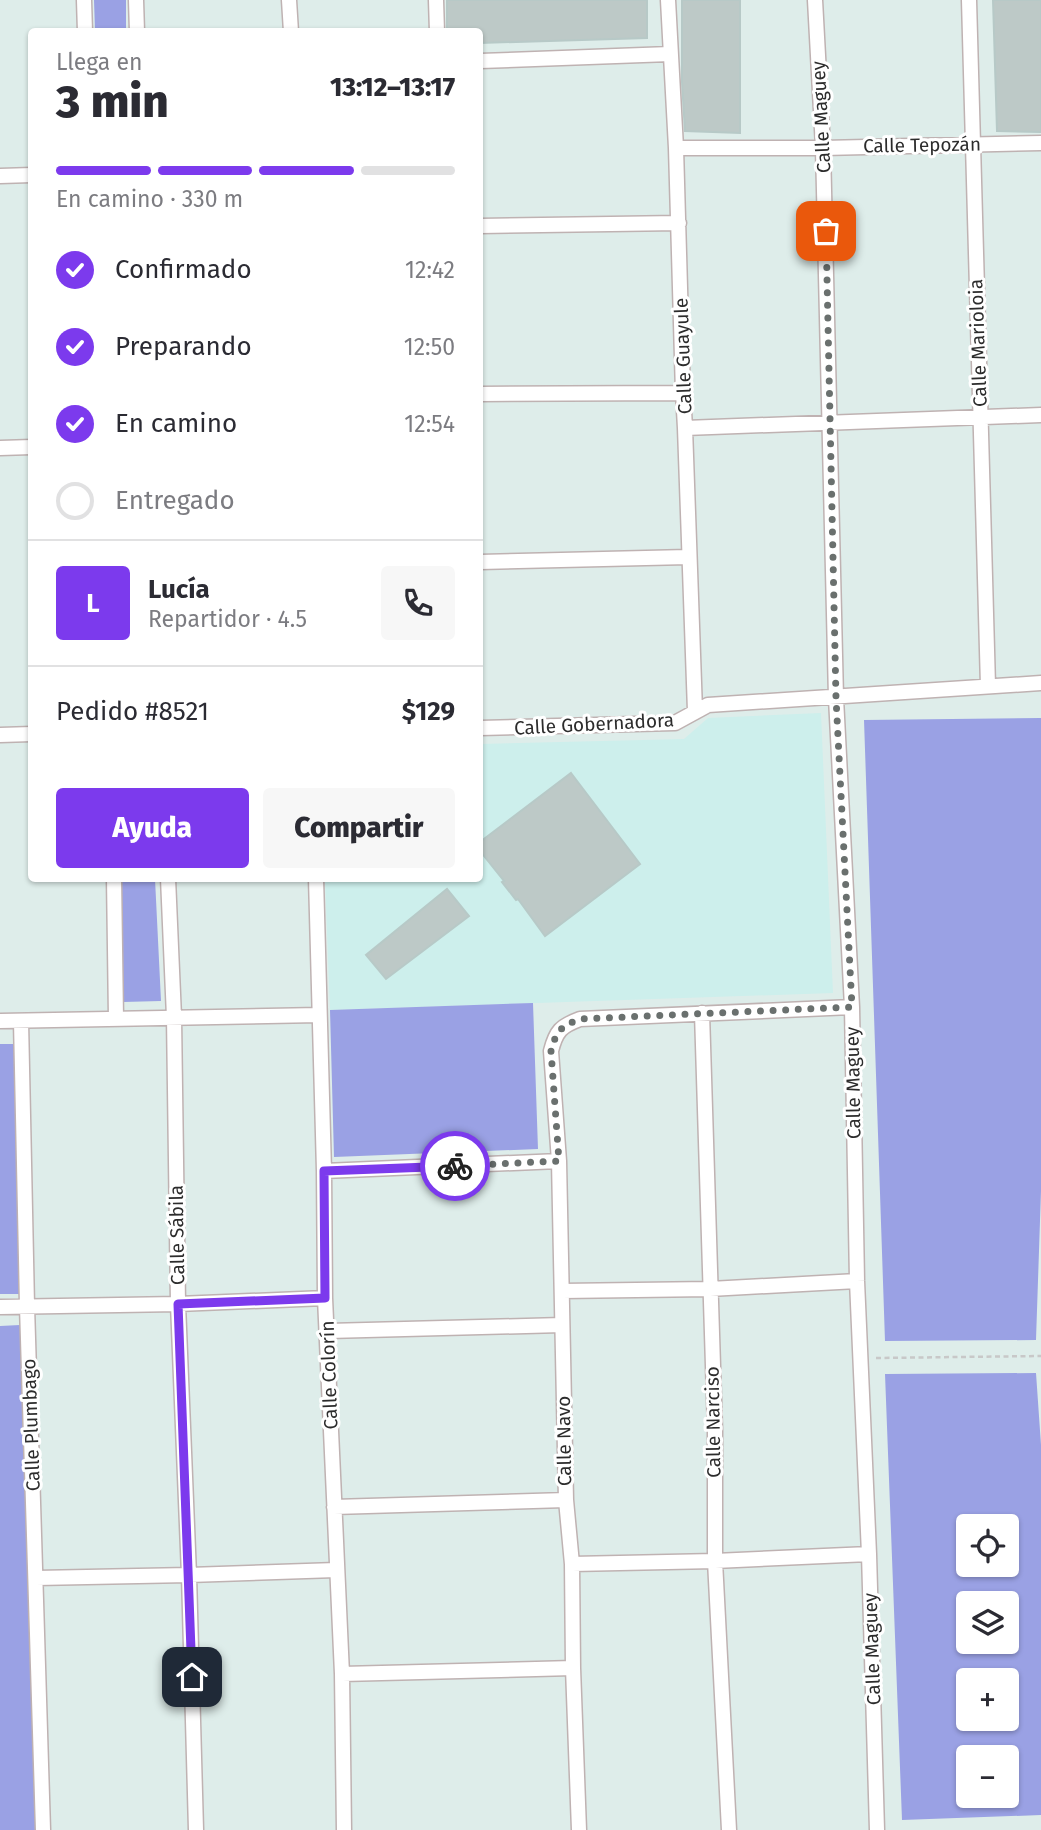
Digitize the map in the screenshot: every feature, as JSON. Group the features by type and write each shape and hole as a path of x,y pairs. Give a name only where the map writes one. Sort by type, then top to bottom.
{"street":[{"path":"84,0 85,28"},
{"path":"136,0 137,28"},
{"path":"289,0 291,28"},
{"path":"436,0 438,28"},
{"name":"Calle Guayule","path":"668,0 679,223 695,711"},
{"name":"Calle Maguey","path":"815,0 824,148 836,698 852,1007 858,1281 877,1830"},
{"name":"Calle Marioloia","path":"969,0 988,686"},
{"path":"483,61 670,54"},
{"name":"Calle Tepozán","path":"676,148 1041,144"},
{"path":"0,176 28,175"},
{"path":"483,226 679,223"},
{"path":"483,394 683,393"},
{"path":"685,428 1041,415"},
{"path":"0,448 28,447"},
{"path":"483,562 688,557"},
{"name":"Calle Gobernadora","path":"483,728 675,723 708,705 1041,683"},
{"path":"0,735 28,734"},
{"path":"114,882 116,1018"},
{"name":"Calle Sábila","path":"168,882 174,1017 178,1304 196,1830"},
{"name":"Calle Colorín","path":"316,882 325,1298 342,1674 344,1830"},
{"path":"702,1013 852,1007"},
{"name":"Calle Navo","path":"579,1830 572,1564 566,1500 559,1161 551,1051 555,1036 566,1024 580,1019 702,1013"},
{"name":"Calle Narciso","path":"702,1013 715,1430 715,1561 729,1830"},
{"path":"0,1021 319,1016"},
{"name":"Calle Plumbago","path":"21,1021 43,1830"},
{"path":"324,1171 559,1161"},
{"path":"562,1291 710,1289 858,1281"},
{"path":"0,1307 325,1298"},
{"path":"328,1331 562,1325"},
{"path":"334,1507 566,1500"},
{"path":"572,1564 869,1554"},
{"path":"36,1578 336,1570"},
{"path":"342,1674 573,1668"}],"path":[{"path":"861,1359 1041,1356"}],"shaded area":[{"path":"94,0 126,0 126,28 95,28"},
{"path":"821,713 833,993 330,1010 325,882 483,882 483,744 684,739 708,718"},
{"path":"1041,718 1041,1191 1036,1340 885,1341 864,720"},
{"path":"119,882 155,882 161,1001 123,1002"},
{"path":"533,1003 538,1149 334,1157 330,1010"},
{"path":"0,1044 15,1044 19,1294 0,1294"},
{"path":"20,1325 36,1830 0,1830 0,1326"},
{"path":"1036,1373 1041,1445 1041,1815 902,1820 885,1374"}],"building":[{"path":"447,0 647,0 647,38 483,43 483,28 447,28"},
{"path":"682,0 740,0 740,133 685,131"},
{"path":"993,0 1041,0 1041,132 997,131"},
{"path":"571,773 640,864 545,936 483,855 483,840"},
{"path":"447,889 469,916 386,979 366,955"}],"way so far":[{"path":"455,1166 559,1161 551,1051 555,1036 566,1024 580,1019 852,1007 836,698 826,231"}],"route":[{"path":"192,1677 178,1304 325,1298 324,1171 455,1166"}]}
